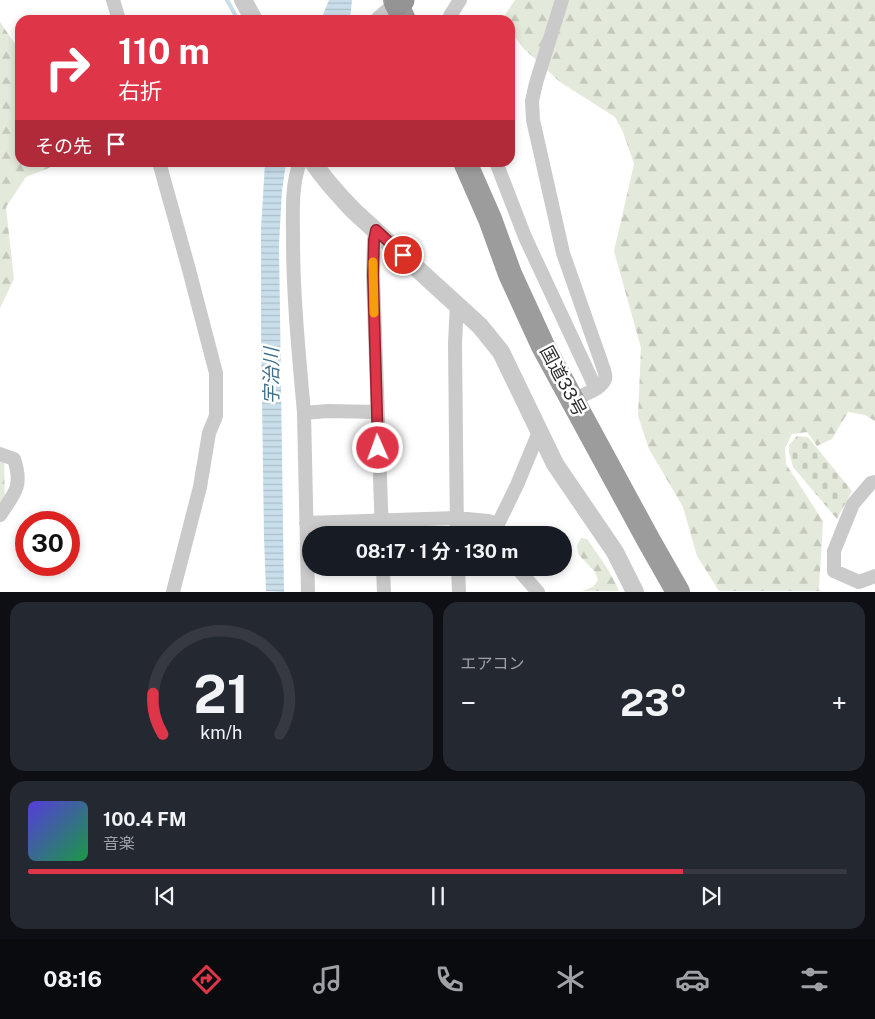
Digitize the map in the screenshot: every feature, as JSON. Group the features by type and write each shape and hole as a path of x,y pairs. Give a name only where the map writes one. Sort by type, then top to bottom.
{"highway":[{"name":"国道33号","path":"467,167 490,220 510,274 543,346 678,592"},
{"path":"572,400 694,592"}],"street":[{"path":"113,0 118,15"},
{"path":"243,0 251,15"},
{"path":"452,15 460,0"},
{"path":"562,0 536,83 532,101 533,120 563,254 606,378 596,389 572,400"},
{"path":"386,15 399,6"},
{"path":"160,167 216,373 216,416 210,433 200,487 174,592"},
{"path":"298,167 293,199 293,280 304,413 308,592"},
{"path":"316,167 336,193 457,303 480,326 501,352 555,464 615,552 635,592"},
{"path":"498,167 525,237 596,389"},
{"path":"376,230 373,275 382,526"},
{"path":"456,526 455,343 457,303"},
{"path":"304,413 328,411 377,412"},
{"path":"498,526 503,510 517,485 539,432"},
{"path":"0,454 14,459 19,473 16,491 0,515"},
{"path":"875,482 871,483 853,504 834,551 834,570 859,582 875,576"},
{"path":"306,523 456,518 488,521 494,526"},
{"path":"383,576 384,592"},
{"path":"458,576 459,592"},
{"path":"524,576 538,592"}],"green space":[{"path":"515,0 875,0 875,421 865,415 848,412 832,439 817,446 807,432 792,434 785,448 786,464 823,521 820,591 719,591 697,556 683,507 649,449 638,416 641,348 614,251 634,164 623,132 615,117 560,82 523,48 515,37 515,15 505,15"},
{"path":"0,22 15,44 15,167 51,167 26,177 6,207 14,279 0,308"},
{"path":"797,436 808,437 852,491 837,519 793,467 789,445"},
{"path":"0,448 4,455 5,505 0,522"},
{"path":"581,538 587,539 609,571 619,591 582,591 593,587 598,580 595,572 578,554 577,545"}],"water":[{"path":"329,0 352,0 350,15 323,15"},
{"name":"宇治川","path":"265,167 285,167 279,244 284,592 266,591 261,229"}],"waterway":[{"path":"227,0 235,15"}],"slow traffic":[{"path":"373,262 374,313"}],"route":[{"path":"378,448 373,275 376,230 403,255"}]}
